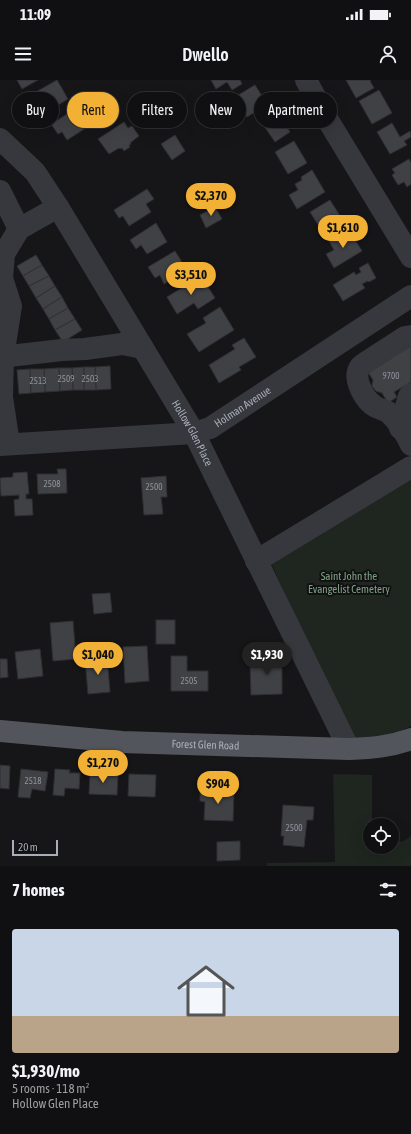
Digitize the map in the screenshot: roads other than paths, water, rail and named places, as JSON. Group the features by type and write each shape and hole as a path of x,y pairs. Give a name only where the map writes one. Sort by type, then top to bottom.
{"main road":[{"name":"Forest Glen Road","path":"0,731 122,742 349,749 376,748 397,744 411,739"}],"street":[{"path":"306,80 326,117 411,257"},
{"name":"Hollow Glen Place","path":"0,139 35,172 58,206 194,433 349,749"},
{"path":"0,191 19,229"},
{"path":"4,444 2,357 12,306 2,278 4,254 19,229 58,206"},
{"name":"Holman Avenue","path":"4,444 194,433 210,428 411,296"},
{"path":"406,436 397,422 387,411 376,407 368,400 359,386 358,375 360,368 365,363 405,337 411,336"},
{"path":"2,357 15,354 85,349 122,344 143,348"},
{"path":"406,436 409,396 411,394"},
{"path":"256,561 411,467"}],"park label":[{"name":"Saint John the Evangelist Cemetery","path":"349,582"}]}
